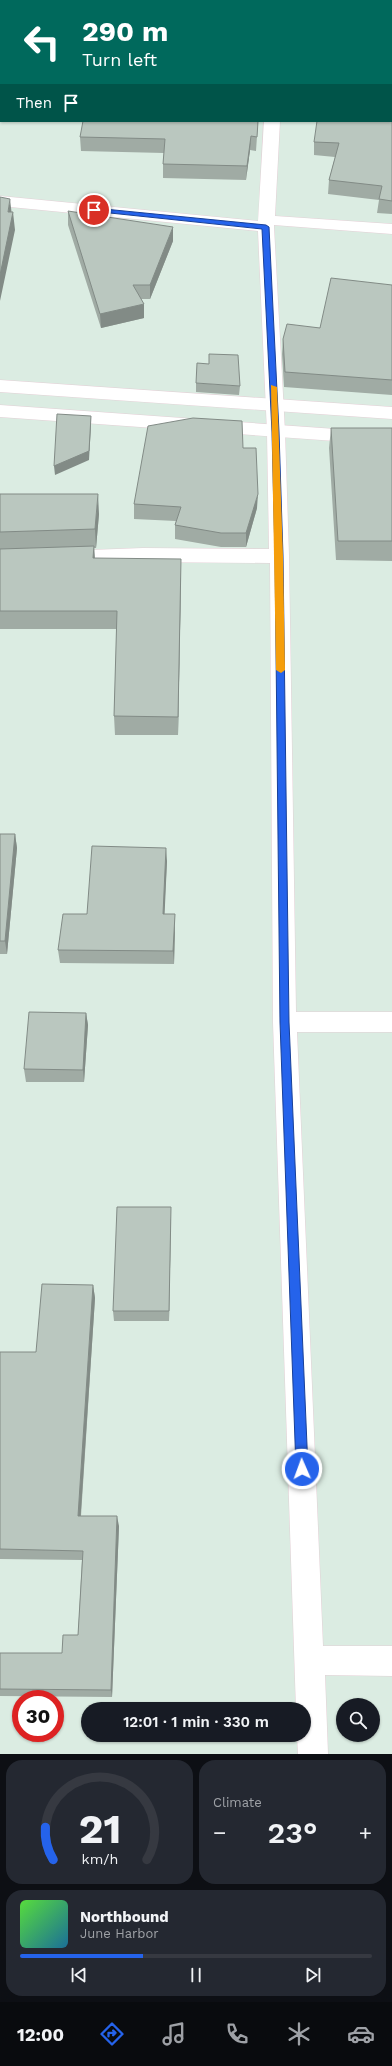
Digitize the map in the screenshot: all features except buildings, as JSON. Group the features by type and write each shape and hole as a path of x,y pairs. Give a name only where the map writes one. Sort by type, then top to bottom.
{"street":[{"path":"272,122 266,224 276,432 279,556 285,1022 313,1754"},
{"path":"0,201 266,224 392,229"},
{"path":"0,386 392,413"},
{"path":"0,411 276,432 392,439"},
{"path":"48,558 144,555 279,556"},
{"path":"285,1022 392,1022"},
{"path":"309,1660 392,1661"}],"slow traffic":[{"path":"273,387 276,432 281,670"}],"route":[{"path":"94,210 266,227 276,432 285,1022 302,1469"}]}
